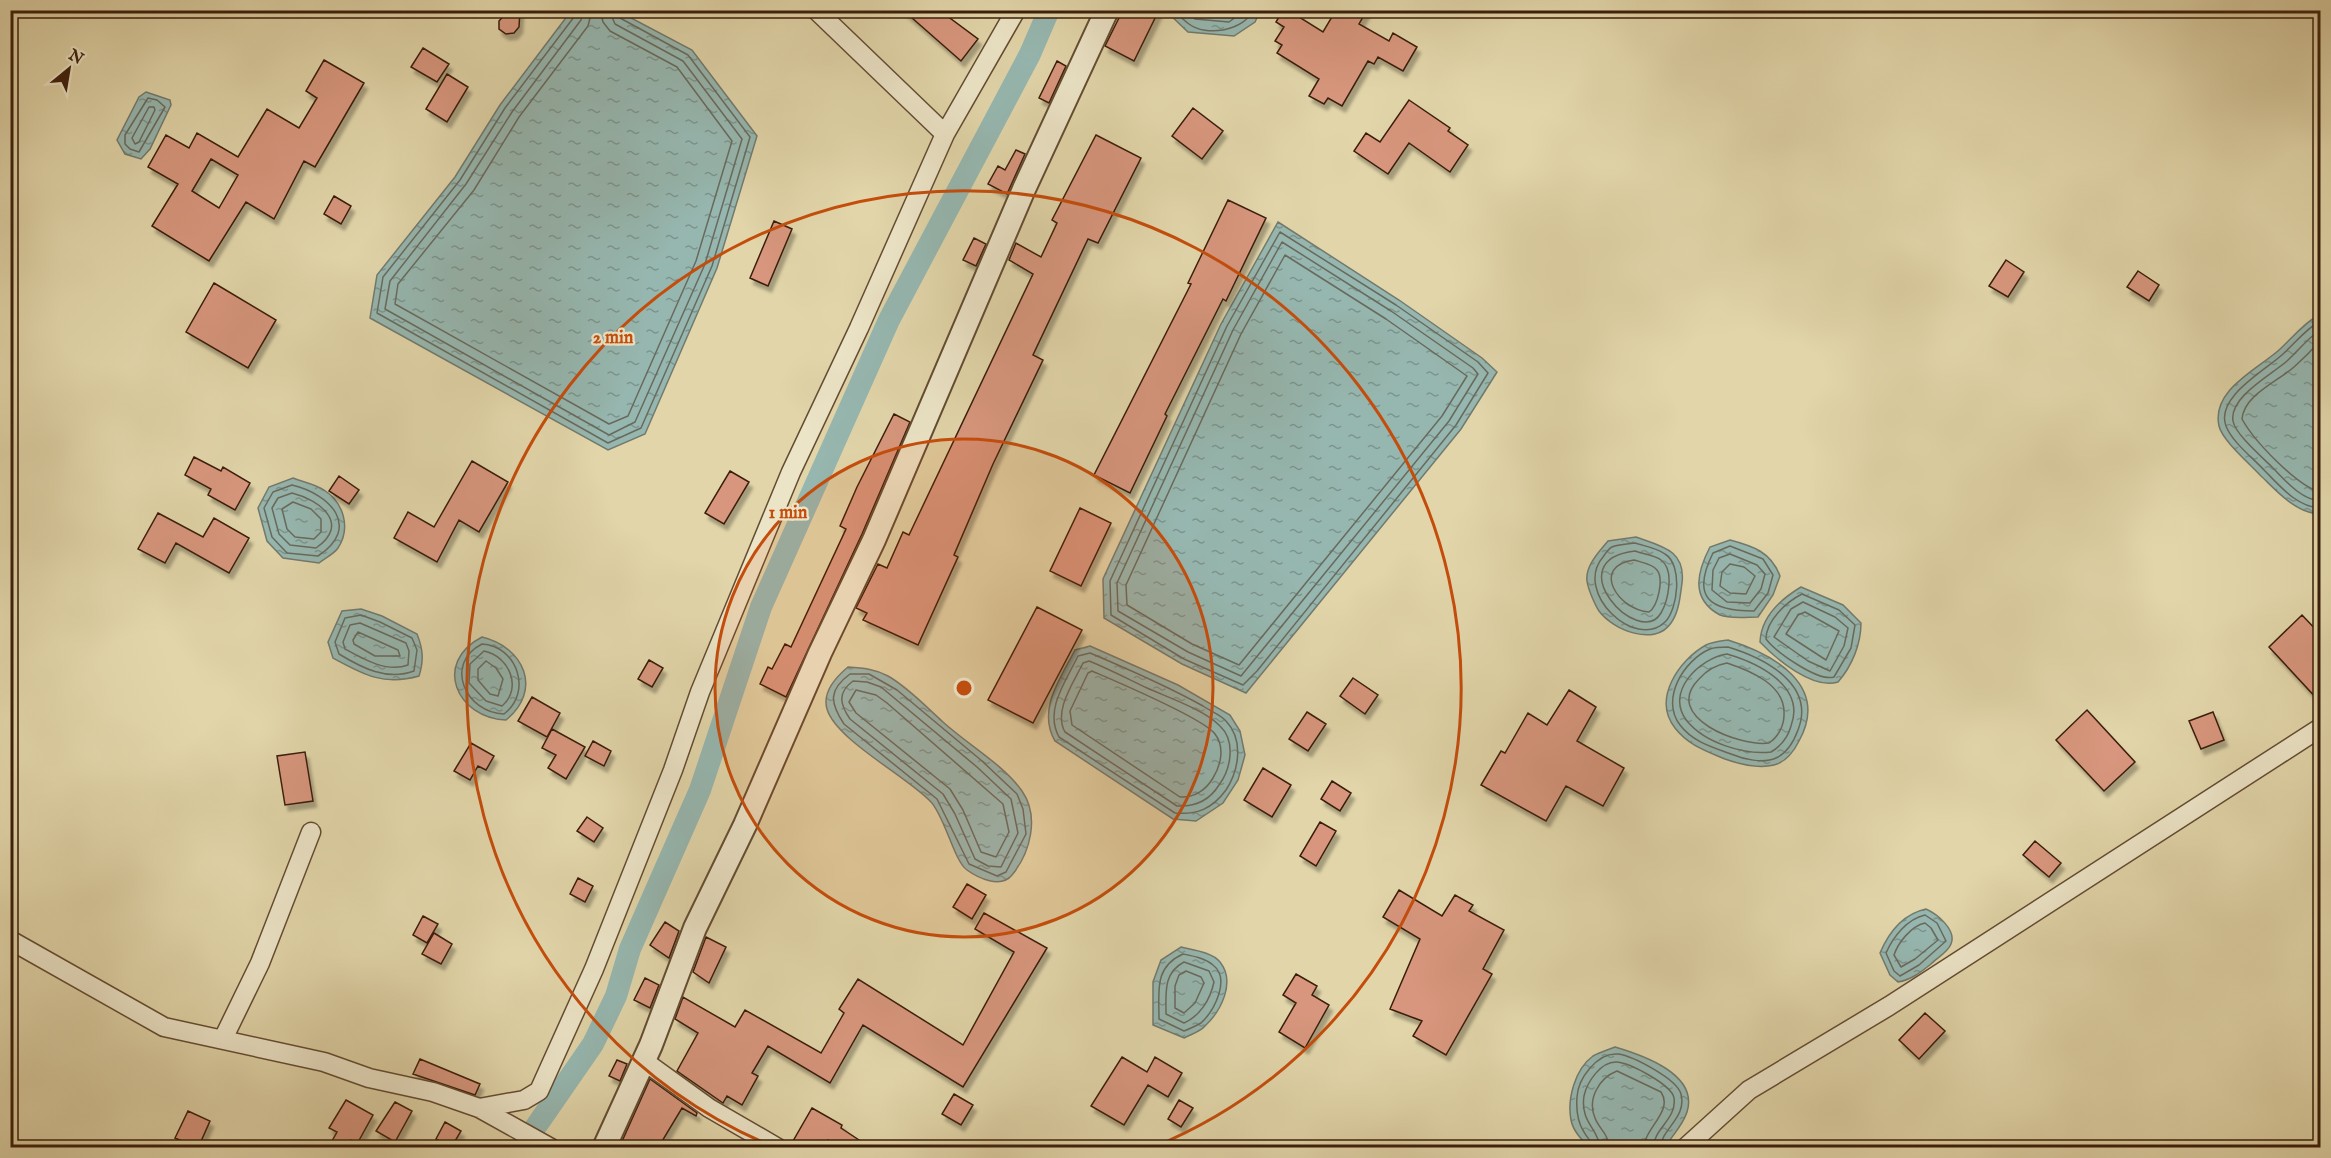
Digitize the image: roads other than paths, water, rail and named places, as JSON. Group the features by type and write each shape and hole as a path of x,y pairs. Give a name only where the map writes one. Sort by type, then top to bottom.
{"street":[{"path":"816,10 945,134"},
{"path":"479,1108 524,1100 539,1091 549,1071 598,959 743,583 791,472 859,328 945,134 1016,10"},
{"path":"604,1148 644,1061 695,928 745,825 820,653 873,540 1024,189 1107,10"},
{"path":"1685,1148 1749,1090 1889,1006 2320,728"},
{"path":"223,1040 260,963 311,832"},
{"path":"10,940 164,1027 324,1062 369,1078 433,1092 479,1108 551,1148"},
{"path":"644,1061 709,1108 778,1148"}],"water":[{"path":"571,11 618,11 692,50 757,136 717,268 645,434 608,450 370,318 377,275 455,177 500,105"},
{"path":"1166,11 1260,11 1255,22 1234,36 1188,32"},
{"path":"146,92 170,100 171,105 150,149 141,159 125,154 117,140 139,97"},
{"path":"1278,222 1399,300 1482,358 1497,372 1461,429 1246,693 1182,664 1104,618 1103,579 1221,324"},
{"path":"2320,314 2320,514 2302,510 2260,475 2225,438 2219,426 2218,413 2229,391 2238,382"},
{"path":"293,478 324,490 331,495 341,509 345,524 342,540 332,554 319,563 283,558 267,541 258,508 269,487"},
{"path":"1636,537 1670,551 1680,563 1682,572 1681,594 1676,614 1664,630 1655,634 1634,633 1605,618 1592,597 1588,584 1587,575 1590,565 1608,541"},
{"path":"1730,540 1760,551 1772,561 1780,576 1773,595 1758,617 1720,615 1710,609 1700,593 1700,575 1710,547"},
{"path":"1801,587 1843,605 1861,623 1855,654 1838,682 1818,682 1807,677 1775,657 1760,642 1764,625 1773,610"},
{"path":"361,609 382,616 417,634 422,655 419,676 395,680 374,677 333,658 328,642 342,611"},
{"path":"482,637 497,642 509,650 524,671 526,683 524,696 506,720 489,717 475,710 464,700 457,688 455,674 458,661 467,648"},
{"path":"1728,640 1778,663 1802,688 1807,704 1807,721 1795,749 1778,764 1749,765 1730,761 1711,753 1680,734 1669,717 1666,705 1668,693 1678,670 1706,645"},
{"path":"1090,646 1178,685 1230,715 1240,731 1245,755 1238,780 1223,803 1196,821 1173,819 1055,741 1048,718 1049,706 1057,683 1075,650"},
{"path":"848,667 874,670 896,681 1005,772 1022,791 1031,812 1031,834 1024,856 1007,879 990,881 967,870 958,858 941,818 931,802 858,745 833,721 827,709 826,697 835,680"},
{"path":"1926,909 1949,928 1952,939 1950,947 1920,973 1898,982 1890,975 1880,953 1898,925 1910,915"},
{"path":"1181,947 1202,952 1217,959 1225,970 1227,978 1227,987 1221,1004 1211,1020 1203,1028 1184,1038 1153,1025 1153,982 1161,960"},
{"path":"1615,1047 1666,1068 1685,1087 1688,1099 1687,1112 1665,1147 1589,1147 1574,1128 1570,1103 1577,1076 1593,1056"}],"waterway":[{"path":"521,1148 593,1044 616,996 630,949 700,790 761,607 889,320 1030,54 1049,10"}]}
